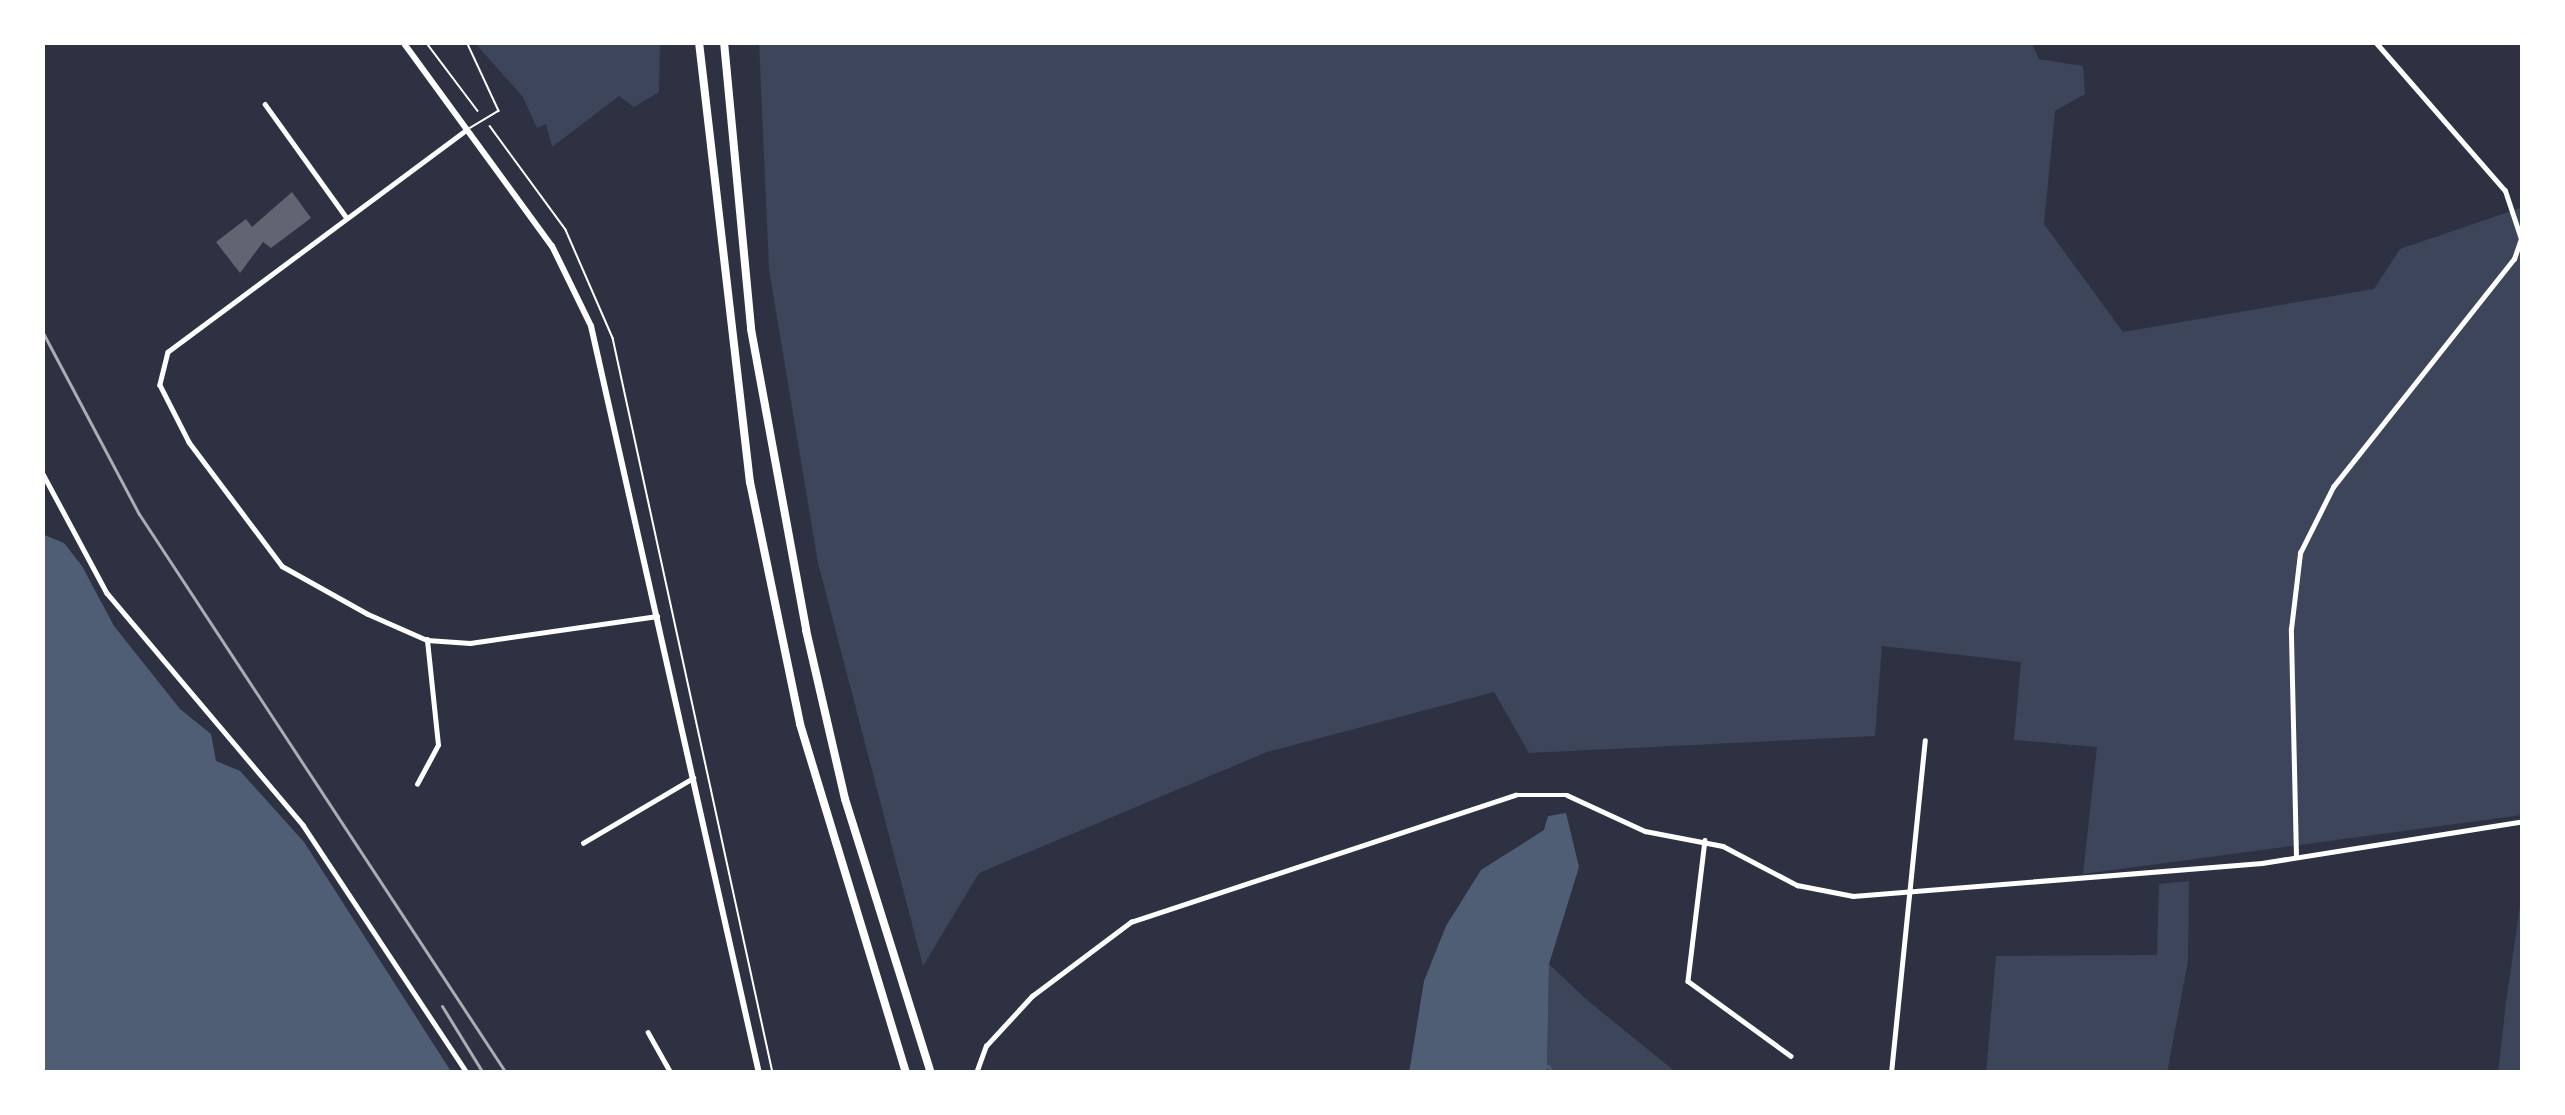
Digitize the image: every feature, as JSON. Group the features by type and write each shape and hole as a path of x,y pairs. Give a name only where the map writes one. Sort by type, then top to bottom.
{"highway":[{"path":"699,42 750,482 800,724 906,1073"},
{"path":"724,42 751,329 806,630 845,799 931,1073"}],"main road":[{"path":"403,42 552,246 591,326 759,1073"}],"street":[{"path":"2296,857 2291,629 2300,553 2333,487 2514,259 2522,239 2505,191 2375,42"},
{"path":"265,104 346,218"},
{"path":"467,130 168,352 160,385 189,442 282,566 427,640 519,639 657,616"},
{"path":"42,472 107,593 303,824 467,1073"},
{"path":"417,784 438,745 427,640"},
{"path":"1891,1073 1925,741"},
{"path":"583,843 693,778"},
{"path":"976,1073 986,1046 1032,996 1131,922 1453,810 1516,795 1568,795 1645,831 1705,840 1828,895 2035,887 2296,857 2523,821"},
{"path":"1705,840 1688,981 1695,994 1791,1056"},
{"path":"648,1032 671,1073"}],"lane":[{"path":"467,42 499,110 467,130"}],"shaded area":[{"path":"474,42 660,42 659,92 634,107 619,96 552,147 546,124 537,128 523,97"},
{"path":"759,42 2031,42 2039,59 2083,66 2085,94 2055,111 2044,224 2123,332 2374,289 2400,249 2523,207 2523,815 2083,874 2097,747 2014,740 2021,662 1882,646 1875,736 1529,753 1494,692 1267,752 979,873 923,966 818,563 769,270"},
{"path":"42,534 64,543 114,626 180,709 211,734 216,761 240,771 304,842 452,1073 42,1073"},
{"path":"1566,813 1579,867 1549,964 1547,1073 1409,1073 1424,981 1446,926 1481,870 1544,830 1548,816"},
{"path":"2189,881 2188,961 2167,1073 1986,1073 1996,956 2157,955 2159,884"},
{"path":"2523,886 2523,1073 2498,1073 2506,1002"},
{"path":"1549,964 1587,1000 1677,1073 1547,1073"}],"building":[{"path":"292,192 311,218 271,248 263,242 240,273 216,242 246,219 252,227"}],"waterway":[{"path":"1548,1066 1553,1073"}],"railway":[{"path":"42,331 139,514 506,1073"},
{"path":"442,1006 483,1073"}]}
